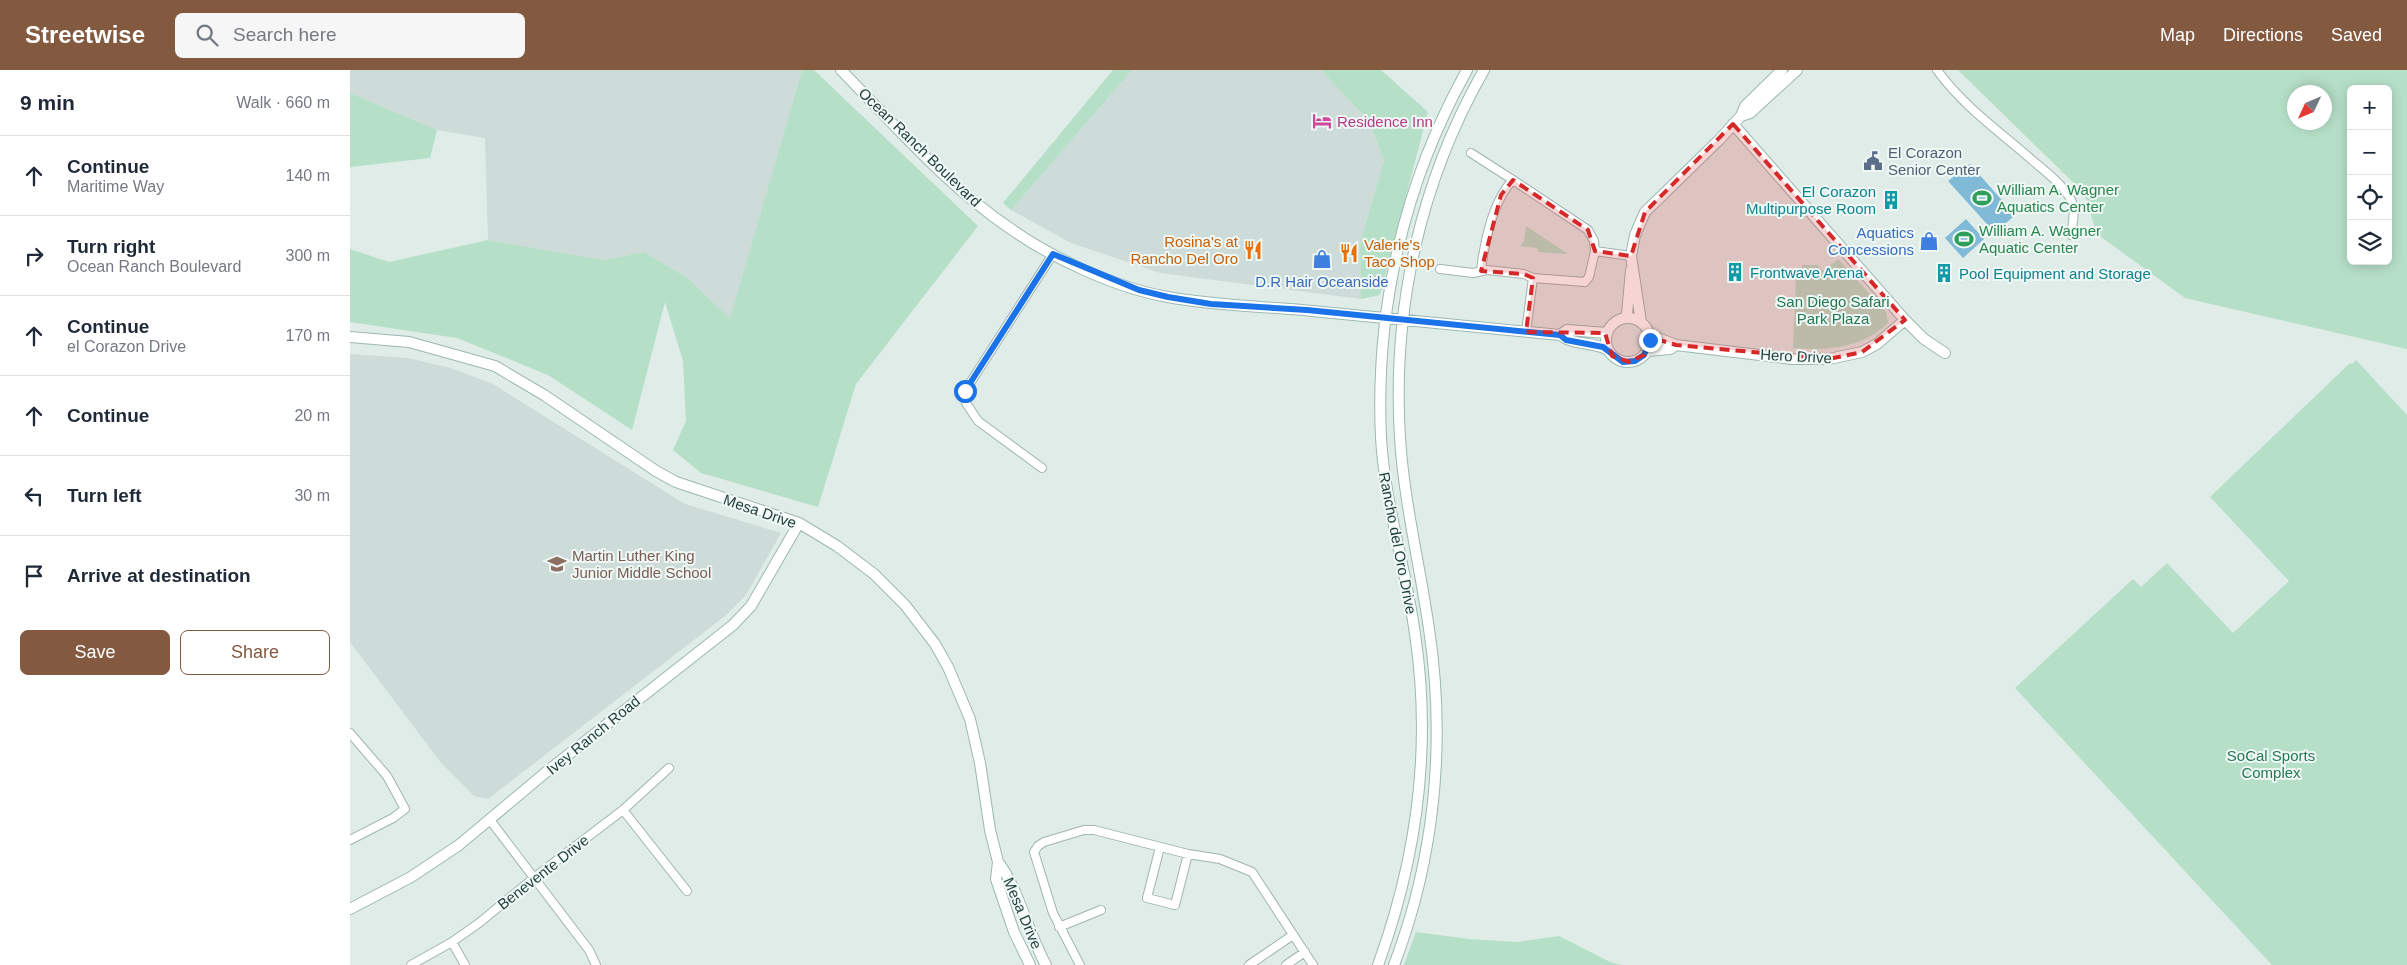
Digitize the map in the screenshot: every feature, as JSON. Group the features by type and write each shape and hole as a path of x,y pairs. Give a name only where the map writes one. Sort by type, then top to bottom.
{"main road":[{"name":"Ocean Ranch Boulevard","path":"841,70 967,195 1012,230 1053,254 1139,290 1211,304 1560,335"},
{"name":"Rancho del Oro Drive","path":"1378,965 1392,925 1409,859 1419,791 1422,750 1421,701 1415,634 1390,510 1382,440 1380,373 1385,318 1400,237 1419,175 1444,114 1467,70"},
{"name":"Rancho del Oro Drive","path":"1394,965 1416,900 1424,863 1431,824 1437,756 1435,674 1400,437 1400,367 1403,320 1415,246 1432,180 1457,120 1484,70"},
{"path":"1625,318 1635,235 1645,212 1719,140 1741,116 1745,106 1782,70"},
{"path":"1741,116 1750,113 1797,70"},
{"path":"1733,124 1905,320 1924,339 1945,353"},
{"path":"1607,333 1567,330 1560,335 1566,340 1603,347 1618,360 1629,362 1639,360 1648,351 1650,335 1641,322 1632,260"},
{"path":"1608,350 1607,333 1614,323 1625,318 1641,322"},
{"name":"Hero Drive","path":"1650,335 1676,345 1792,359 1842,358 1862,352 1877,344 1905,320"},
{"name":"Mesa Drive","path":"350,337 409,342 494,366 544,395 656,471 676,482 799,523 837,546 874,574 905,605 935,644 948,667 970,719 980,763 990,830 998,862 996,879 1014,932 1030,965"},
{"name":"Hero Drive","path":"1648,351 1670,349 1676,345"},
{"name":"Ivey Ranch Road","path":"351,906 411,877 459,845 552,767 733,625 751,606 799,523"},
{"name":"Mesa Drive","path":"998,862 1008,875 1028,927 1046,965"}],"street":[{"path":"1937,70 1953,92 1966,105 2064,189 2073,207 2074,219 2071,235"},
{"path":"1440,269 1473,273 1487,270 1524,274 1533,278 1585,282 1589,277 1595,251 1594,241 1588,230 1471,153"},
{"path":"1481,271 1484,248 1501,194 1513,180"},
{"path":"1595,251 1632,260"},
{"path":"1042,468 978,421 966,403 965,391 1053,254"},
{"path":"1526,332 1533,278"},
{"path":"350,733 387,776 405,809 393,818 350,840"},
{"name":"Benevente Drive","path":"411,965 452,942 623,810 669,768"},
{"path":"623,810 687,891"},
{"path":"490,820 589,950 596,965"},
{"path":"1080,965 1059,927 1034,859 1034,852 1038,846 1084,830 1094,830 1188,854 1220,859 1252,872 1313,965"},
{"path":"1160,847 1147,898 1175,905 1188,854"},
{"path":"1059,927 1101,910"},
{"path":"1249,965 1293,935"},
{"path":"452,942 465,965"},
{"path":"1286,965 1305,952"}],"highlighted area":[{"path":"1733,124 1905,320 1862,352 1829,359 1676,345 1653,338 1644,355 1629,362 1612,356 1605,333 1526,332 1533,278 1524,274 1481,271 1501,195 1513,180 1588,230 1595,251 1631,256 1645,212"}],"shaded area":[{"path":"350,70 802,70 730,320 689,279 644,252 604,260 488,240 485,138 437,130 350,93"},
{"path":"1132,70 1321,70 1368,120 1384,160 1360,243 1361,299 1160,273 1071,243 1011,210"},
{"name":"Martin Luther King Junior Middle School","path":"350,354 408,358 451,368 493,384 685,504 781,533 746,595 725,616 488,799 474,796 442,764 350,642"}],"green space":[{"path":"802,70 814,70 978,226 856,384 818,507 701,473 673,450 686,421 683,361 665,302 632,430 548,375 457,338 350,322 350,249 389,262 488,240 604,260 644,252 689,279 730,319"},
{"path":"1113,70 1132,70 1011,210 1003,203"},
{"path":"1321,70 1381,70 1428,112 1380,295 1361,299 1360,243 1384,160 1368,120"},
{"path":"1958,70 2407,70 2407,349 2185,298 2097,234 2084,193"},
{"path":"350,93 437,130 430,158 350,167"},
{"path":"1526,226 1568,254 1538,252 1537,248 1520,246 1524,241"},
{"name":"San Diego Safari Park Plaza","path":"1838,259 1886,312 1888,323 1867,338 1856,343 1832,348 1793,348 1796,276 1802,275 1802,265 1817,265 1823,271"},
{"name":"SoCal Sports Complex","path":"2356,360 2407,415 2407,965 2272,965 2015,688 2133,579 2141,587 2167,563 2233,633 2289,581 2210,497 2350,363 2352,364"},
{"path":"1416,932 1469,939 1518,942 1559,936 1610,962 1622,965 1404,965"}],"water":[{"name":"William A. Wagner Aquatics Center","path":"1970,164 2015,215 1995,233 1948,181"},
{"name":"William A. Wagner Aquatic Center","path":"1966,219 1984,239 1963,258 1945,238"}],"place":[{"name":"Residence Inn","path":"1322,121"},
{"name":"El Corazon Senior Center","path":"1873,161"},
{"name":"William A. Wagner Aquatics Center","path":"1982,198"},
{"name":"El Corazon Multipurpose Room","path":"1891,200"},
{"name":"William A. Wagner Aquatic Center","path":"1964,239"},
{"name":"Aquatics Concessions","path":"1929,241"},
{"name":"Rosina's at Rancho Del Oro","path":"1253,250"},
{"name":"Valerie's Taco Shop","path":"1349,253"},
{"name":"D.R Hair Oceanside","path":"1322,259"},
{"name":"Frontwave Arena","path":"1735,272"},
{"name":"Pool Equipment and Storage","path":"1944,273"},
{"name":"Martin Luther King Junior Middle School","path":"557,564"}],"route":[{"path":"965,391 970,380 1053,254 1139,290 1211,304 1307,310 1560,335 1566,340 1603,347 1612,356 1623,362 1639,360 1648,351 1650,340"}]}
